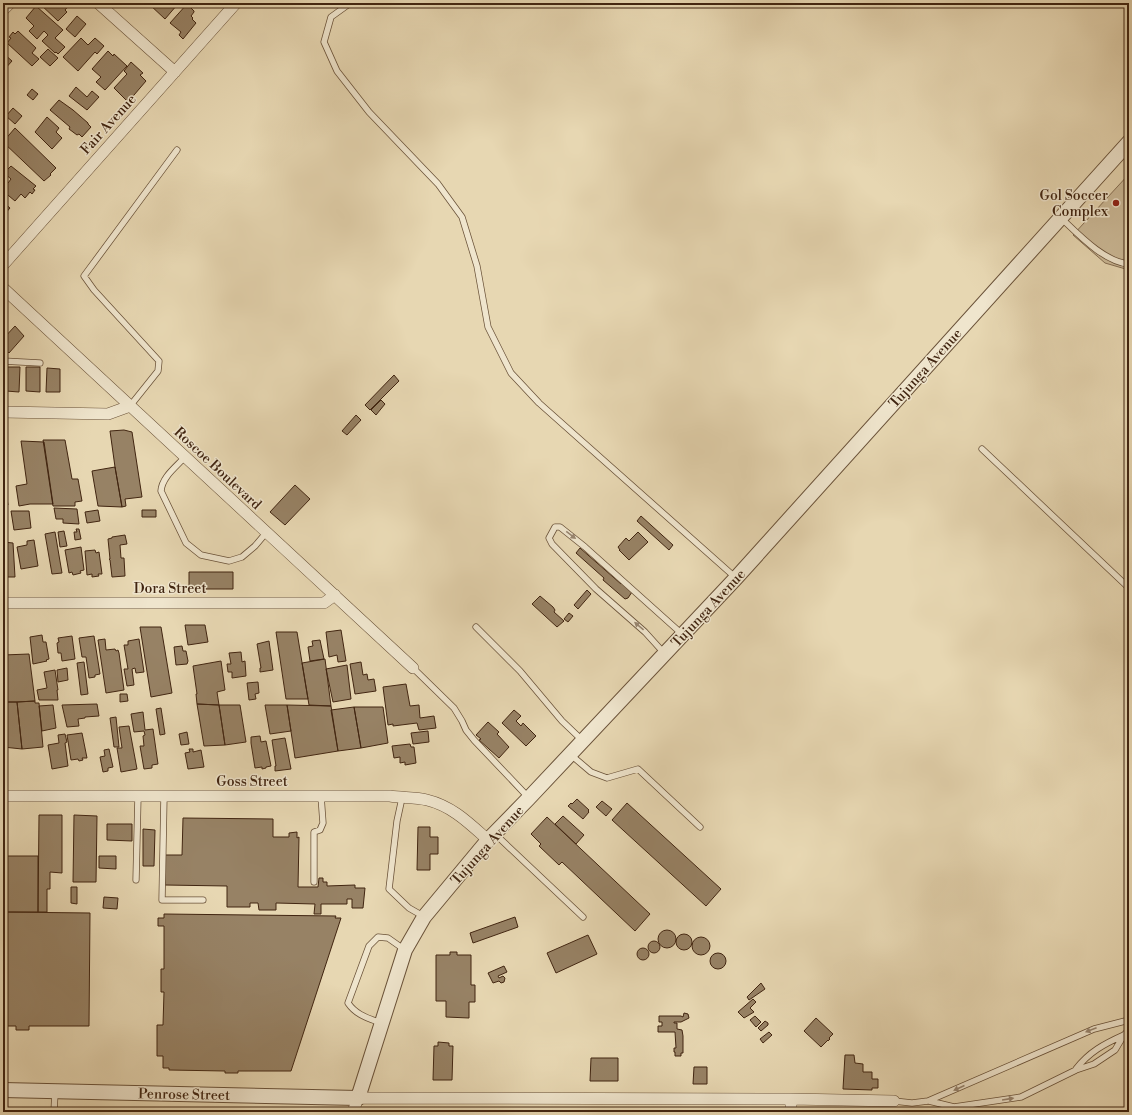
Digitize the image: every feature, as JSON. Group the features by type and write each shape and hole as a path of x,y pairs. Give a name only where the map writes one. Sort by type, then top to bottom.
{"street":[{"path":"3,10 10,3"},
{"path":"98,3 175,72"},
{"name":"Fair Avenue","path":"3,265 236,3"},
{"name":"Tujunga Avenue","path":"353,1112 405,950 424,916 491,837 666,654 736,578 1129,142"},
{"name":"Roscoe Boulevard","path":"3,288 413,668"},
{"path":"3,412 108,414 130,406"},
{"name":"Dora Street","path":"3,604 324,603 335,595"},
{"name":"Goss Street","path":"3,796 321,796 426,800 449,808 491,837"},
{"name":"Penrose Street","path":"4,1090 358,1098 791,1099 894,1102"},
{"path":"791,1099 791,1112"}],"lane":[{"path":"372,3 349,4 331,17 324,42 337,71 346,83 369,112 438,184 462,217 477,266 488,327 511,373 545,408 736,578"},
{"path":"130,406 158,372 159,361 94,290 84,276 177,150"},
{"path":"1060,218 1101,253 1122,263 1129,264"},
{"path":"3,361 40,363"},
{"path":"982,449 1129,588"},
{"path":"184,457 165,479 161,485 161,491 186,543 201,555 229,561 242,557 255,546 266,533"},
{"path":"666,654 645,632 596,589 552,544 549,538 555,527 560,527 585,547 683,635"},
{"path":"476,627 520,671 562,721 583,741"},
{"path":"413,668 454,708 470,735 529,798"},
{"path":"571,754 591,772 607,778 638,770 700,827"},
{"path":"136,880 138,796"},
{"path":"164,796 162,900 203,900"},
{"path":"314,882 314,832 320,830 323,823 321,796"},
{"path":"402,798 397,821 389,889 410,908 424,916"},
{"path":"491,837 583,916"},
{"path":"381,1023 361,1016 353,1010 348,1003 369,946 378,937 388,938 405,950"},
{"path":"894,1102 912,1103 928,1101 1094,1029 1129,1020"},
{"path":"928,1101 954,1107 1021,1097 1076,1070 1094,1064 1115,1050 1124,1035 1129,1030"},
{"path":"1076,1070 1085,1058 1107,1042 1124,1035"},
{"path":"3,1049 4,1090"},
{"path":"54,1112 55,1090"}],"shaded area":[{"name":"Gol Soccer Complex","path":"1129,174 1129,270 1105,263 1073,235"}],"building":[{"path":"39,3 71,3 65,10 67,12 58,21"},
{"path":"149,3 175,3 177,5 165,19"},
{"path":"187,4 194,11 191,16 196,23 183,39 179,35 181,32 170,23"},
{"path":"36,6 63,30 55,38 65,47 58,54 42,41 48,35 44,31 37,39 29,31 34,26 26,18"},
{"path":"77,16 86,24 75,37 66,29"},
{"path":"18,31 36,48 32,53 39,59 32,66 7,43 13,32 15,34"},
{"path":"81,38 88,45 95,38 104,46 97,54 95,52 78,71 63,57"},
{"path":"48,49 58,58 50,66 40,57"},
{"path":"108,51 113,56 114,54 127,66 105,90 96,82 101,77 92,69"},
{"path":"3,53 12,61 3,71"},
{"path":"131,62 143,73 140,75 146,81 128,102 114,88 127,74 124,71"},
{"path":"76,87 87,97 92,91 99,97 87,110 69,96"},
{"path":"32,89 38,94 33,100 27,95"},
{"path":"59,100 73,110 91,127 82,137 69,129 70,127 50,110"},
{"path":"13,108 22,116 15,124 6,116"},
{"path":"47,117 59,128 56,132 62,138 52,149 35,132"},
{"path":"15,128 56,168 44,181 3,142"},
{"path":"11,166 36,186 33,189 35,190 32,194 30,192 25,198 21,194 15,201 3,191 3,181 5,180 8,183 11,179 4,173"},
{"path":"3,202 10,208 3,216"},
{"path":"15,326 24,336 9,353 3,347 3,339"},
{"path":"6,367 20,367 19,392 6,391"},
{"path":"26,367 40,367 40,392 26,391"},
{"path":"47,368 60,369 60,392 46,392"},
{"path":"394,375 399,381 370,410 365,405"},
{"path":"381,400 385,404 376,415 371,410"},
{"path":"356,415 361,420 347,435 342,431"},
{"path":"124,430 132,432 142,497 125,499 126,506 122,507 115,467 110,431"},
{"path":"43,440 65,440 72,479 78,479 82,501 75,502 75,506 53,506"},
{"path":"21,441 44,442 53,504 30,504 19,506 16,486 27,484"},
{"path":"115,467 122,507 98,506 92,471"},
{"path":"3,474 8,505 3,505"},
{"path":"295,485 310,499 285,525 270,512"},
{"path":"54,508 77,509 79,524 63,523 63,519 56,519"},
{"path":"98,510 100,521 87,523 85,512"},
{"path":"142,510 156,510 156,517 142,517"},
{"path":"11,511 29,511 31,528 14,530"},
{"path":"641,516 673,545 669,550 637,521"},
{"path":"76,529 79,529 81,539 75,540 74,532 77,532"},
{"path":"64,531 67,546 60,547 58,532"},
{"path":"55,532 62,573 52,574 45,534"},
{"path":"638,532 648,542 629,560 618,547 626,538 629,541"},
{"path":"125,535 127,544 120,545 121,558 124,558 125,576 112,577 108,539"},
{"path":"34,540 38,566 21,569 17,547 27,545 27,541"},
{"path":"3,542 13,543 15,577 3,577"},
{"path":"81,547 84,570 80,571 81,573 73,575 72,572 69,573 65,550"},
{"path":"580,548 632,592 628,598 625,599 603,580 604,578 576,553"},
{"path":"95,550 96,553 99,552 102,574 92,577 92,574 87,575 85,551"},
{"path":"189,572 233,572 233,589 189,589"},
{"path":"587,590 591,594 578,609 574,605"},
{"path":"540,596 553,607 555,610 554,612 564,621 557,627 532,604"},
{"path":"569,613 573,616 568,622 564,619"},
{"path":"185,625 205,625 208,642 188,645"},
{"path":"140,627 161,627 172,693 151,697"},
{"path":"341,630 346,661 338,662 337,655 329,657 326,632"},
{"path":"276,632 297,632 308,699 286,699"},
{"path":"42,635 43,642 46,642 49,659 46,660 47,661 33,664 30,637"},
{"path":"72,636 75,659 62,661 61,653 58,653 58,638"},
{"path":"94,636 100,674 89,678 86,657 82,657 79,638"},
{"path":"105,639 106,650 118,650 124,690 106,693 98,640"},
{"path":"139,639 144,672 136,673 135,668 132,669 134,685 127,686 124,669 128,669 124,645 128,645 128,641"},
{"path":"320,640 324,659 310,661 308,647 313,646 312,641"},
{"path":"269,641 273,670 260,672 261,668 257,644"},
{"path":"182,646 183,651 186,651 188,661 187,664 176,665 174,647"},
{"path":"241,652 242,662 245,661 246,676 232,678 232,672 228,672 227,664 231,664 229,653"},
{"path":"29,654 35,701 3,702 3,655"},
{"path":"325,659 331,706 309,705 302,663"},
{"path":"221,661 225,690 217,692 219,705 197,704 193,666"},
{"path":"84,662 88,694 81,695 77,663"},
{"path":"361,662 363,675 367,674 368,680 374,679 376,691 355,694 350,664"},
{"path":"347,665 351,699 333,702 326,669"},
{"path":"67,668 68,680 58,682 57,670"},
{"path":"55,670 58,700 39,700 37,690 47,688 44,672"},
{"path":"258,682 259,693 255,694 256,699 249,700 247,683"},
{"path":"406,684 410,706 419,705 420,718 434,716 436,728 419,730 417,723 393,726 393,724 388,725 383,687"},
{"path":"120,694 127,694 128,701 120,702"},
{"path":"35,701 35,703 39,703 43,747 22,749 17,702"},
{"path":"3,702 17,702 22,749 3,747"},
{"path":"97,704 99,716 78,719 79,726 67,727 62,705"},
{"path":"197,704 219,705 225,745 204,746"},
{"path":"53,705 56,728 42,731 39,706"},
{"path":"219,705 240,705 246,742 225,745"},
{"path":"265,705 287,705 291,731 270,734"},
{"path":"287,705 331,706 338,751 295,758"},
{"path":"354,707 383,707 388,743 361,748"},
{"path":"354,707 361,748 338,751 331,710"},
{"path":"161,708 165,734 160,735 156,709"},
{"path":"514,710 521,716 516,721 521,726 523,723 536,736 526,746 502,723"},
{"path":"143,712 145,730 153,729 158,764 152,765 152,768 144,769 140,746 144,746 143,736 145,735 144,731 134,732 131,714"},
{"path":"116,717 119,747 114,747 110,718"},
{"path":"488,722 499,732 497,734 509,747 499,758 479,740 481,739 476,735"},
{"path":"129,726 137,769 121,772 117,748 122,748 119,727"},
{"path":"428,731 429,742 413,744 411,733"},
{"path":"187,732 189,744 181,745 179,734"},
{"path":"82,733 87,758 82,758 83,760 79,761 78,759 71,760 67,735"},
{"path":"65,734 67,742 65,743 68,766 52,769 48,745 59,743 58,735"},
{"path":"260,736 261,742 266,741 271,766 262,769 262,767 255,768 251,743 251,737"},
{"path":"285,738 291,769 275,771 276,766 272,740"},
{"path":"410,744 411,747 414,747 416,763 405,765 405,762 400,763 400,757 394,758 392,746"},
{"path":"109,749 113,767 108,768 108,771 103,772 100,757 105,756 104,750"},
{"path":"189,749 193,749 193,752 201,750 204,767 188,769 185,753 190,752"},
{"path":"577,799 589,810 583,819 568,806"},
{"path":"602,801 612,809 606,816 596,807"},
{"path":"627,803 721,889 706,906 612,820"},
{"path":"39,815 62,815 62,873 50,872 50,889 47,889 47,912 38,912"},
{"path":"74,815 97,816 96,882 73,882"},
{"path":"563,816 584,835 576,844 555,824"},
{"path":"547,817 650,914 635,931 562,862 559,865 539,846 541,844 531,834"},
{"path":"183,818 273,819 273,837 289,837 289,833 297,832 297,838 299,837 298,887 318,887 319,878 323,878 323,882 327,882 327,886 355,885 355,888 365,888 363,908 352,908 352,899 347,899 347,904 321,904 321,914 314,914 315,904 276,903 276,910 259,910 258,903 250,903 250,907 227,907 227,886 165,885 165,855 182,855"},
{"path":"107,824 132,824 132,841 107,840"},
{"path":"418,827 430,827 430,837 438,837 438,854 430,854 430,870 417,870"},
{"path":"143,829 155,830 154,866 143,866"},
{"path":"3,856 38,856 38,912 3,912"},
{"path":"99,856 116,856 116,869 99,868"},
{"path":"71,887 77,887 77,904 71,903"},
{"path":"104,897 118,898 117,909 103,908"},
{"path":"3,912 90,913 89,1026 29,1026 29,1030 16,1030 16,1026 3,1026"},
{"path":"164,914 336,916 335,918 341,918 291,1071 238,1071 238,1073 225,1073 225,1071 169,1070 169,1068 163,1068 163,1056 157,1056 157,1025 163,1025 164,992 161,992 161,969 164,969 164,926 158,926 158,918 164,918"},
{"path":"515,917 518,927 473,943 470,933"},
{"path":"667,930 673,933 676,939 673,945 667,948 661,945 658,939 661,933"},
{"path":"684,934 690,936 692,942 690,948 684,950 678,948 676,942 678,936"},
{"path":"588,935 597,954 556,973 547,953"},
{"path":"701,937 707,940 710,946 707,952 701,955 695,952 692,946 695,940"},
{"path":"652,941 656,941 660,947 656,953 652,953 648,949 648,945"},
{"path":"641,948 645,948 649,954 645,960 641,960 637,956 637,952"},
{"path":"450,952 457,952 457,955 471,955 471,985 475,985 475,1002 469,1002 469,1018 446,1017 446,1001 436,1001 436,955 450,955"},
{"path":"718,953 724,955 726,961 724,967 718,969 712,967 710,961 712,955"},
{"path":"504,966 507,972 498,976 499,978 503,976 505,978 504,982 501,983 499,981 493,983 488,973"},
{"path":"761,983 765,989 749,1000 747,997"},
{"path":"753,999 756,1002 750,1008 754,1012 744,1018 738,1012"},
{"path":"684,1013 688,1014 689,1018 681,1022 674,1022 677,1023 677,1029 682,1030 683,1036 683,1053 681,1053 681,1056 675,1056 675,1032 658,1032 658,1026 662,1026 662,1022 659,1022 659,1016 683,1017"},
{"path":"755,1016 761,1022 756,1027 750,1020"},
{"path":"816,1018 833,1034 821,1047 804,1031"},
{"path":"765,1021 768,1025 761,1031 758,1028"},
{"path":"769,1032 772,1035 763,1043 760,1039"},
{"path":"438,1042 449,1043 449,1046 453,1046 452,1080 433,1080 434,1046 438,1046"},
{"path":"845,1055 854,1055 855,1063 863,1064 863,1072 872,1072 872,1079 878,1079 878,1088 872,1088 872,1090 843,1089"},
{"path":"591,1058 618,1058 618,1081 590,1081"},
{"path":"694,1067 707,1067 707,1084 693,1084"}],"place":[{"name":"Gol Soccer Complex","path":"1116,203"}]}
